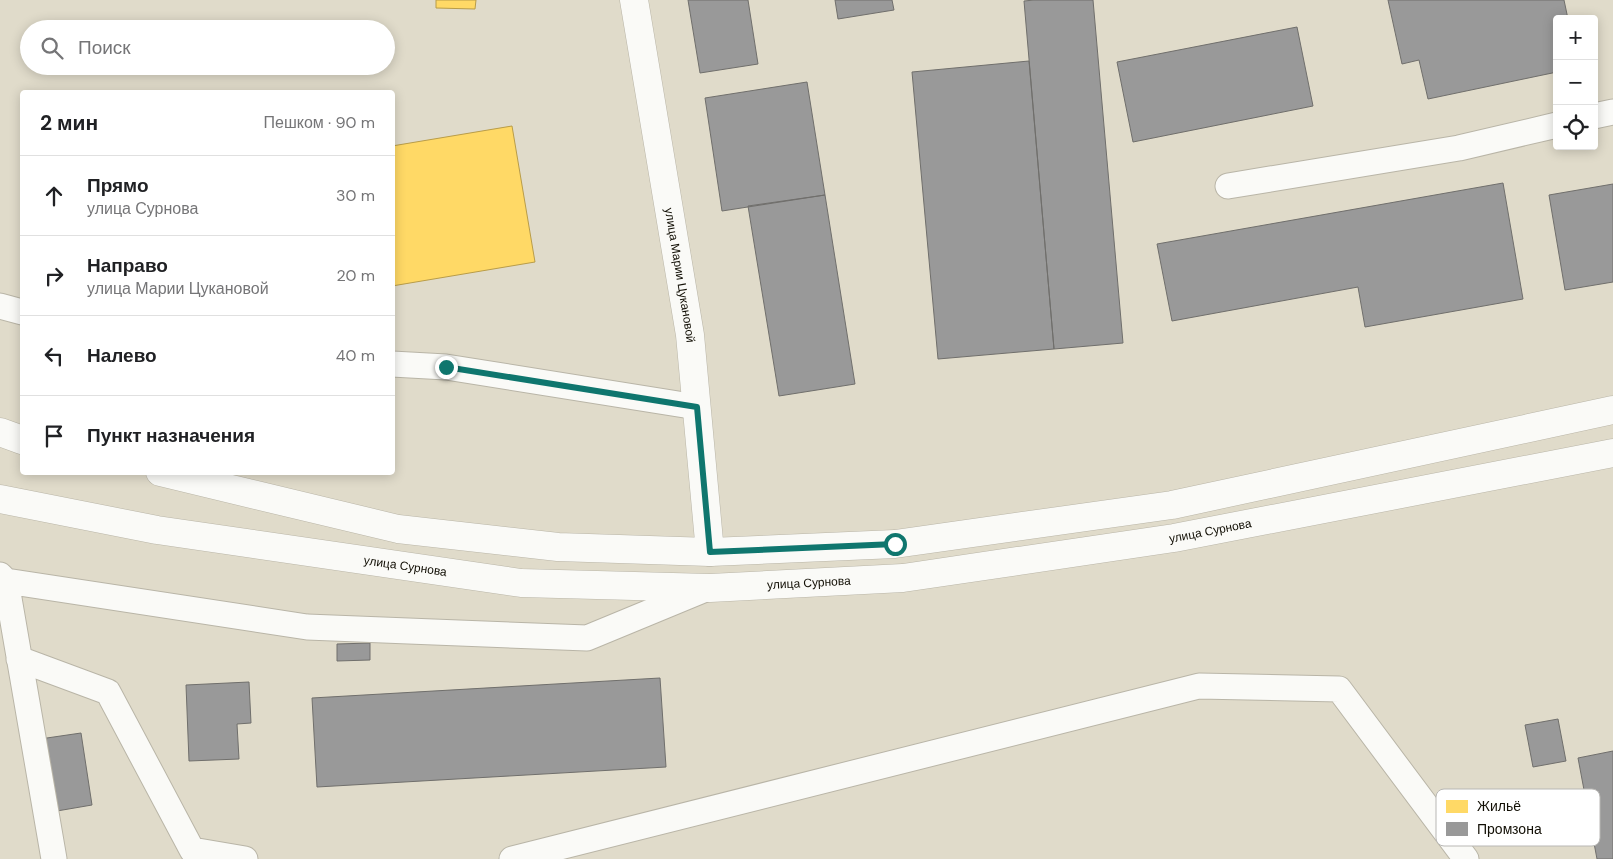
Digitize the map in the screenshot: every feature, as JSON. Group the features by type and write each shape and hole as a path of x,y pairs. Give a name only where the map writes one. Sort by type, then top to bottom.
{"main road":[{"name":"улица Марии Цукановой","path":"634,0 690,335 710,552"},
{"path":"173,475 398,529 558,547 710,552 895,544 1172,505 1613,410"},
{"path":"0,432 20,439"},
{"name":"улица Сурнова","path":"0,499 157,530 521,582 710,588 903,578 1174,538 1613,453"}],"lane":[{"path":"1598,115 1613,112"},
{"path":"1228,186 1459,148 1553,126"},
{"path":"0,306 20,311"},
{"path":"395,364 446,367 697,407"},
{"path":"54,859 3,578 307,627 587,638 710,588"},
{"path":"19,660 108,692 192,850 245,859"},
{"path":"512,859 1198,686 1339,689 1436,819"},
{"path":"1456,846 1466,859"}],"building: Жильё":[{"path":"436,0 476,0 475,9 436,8"},
{"path":"512,126 535,262 395,285 395,146"}],"building: Промзона":[{"path":"688,0 748,0 758,64 700,73"},
{"path":"835,0 892,0 894,10 838,19"},
{"path":"1093,0 1123,343 1054,349 1024,1"},
{"path":"1388,0 1564,0 1567,15 1553,15 1553,73 1428,99 1419,60 1402,64"},
{"path":"1297,27 1313,106 1133,142 1117,62"},
{"path":"1029,61 1054,349 938,359 912,72"},
{"path":"807,82 825,195 722,211 705,98"},
{"path":"1503,183 1523,299 1365,327 1358,287 1172,321 1157,244"},
{"path":"1613,184 1613,282 1565,290 1549,195"},
{"path":"825,195 855,384 779,396 748,206"},
{"path":"370,643 370,660 337,661 337,644"},
{"path":"660,678 666,767 317,787 312,698"},
{"path":"249,682 251,723 237,724 239,759 189,761 186,685"},
{"path":"1558,719 1566,761 1533,767 1525,725"},
{"path":"81,733 92,805 51,812 40,739"},
{"path":"1613,751 1613,859 1597,859 1595,846 1600,846 1600,789 1584,789 1578,758"}],"route":[{"path":"446,367 697,407 710,552 895,544"}]}
